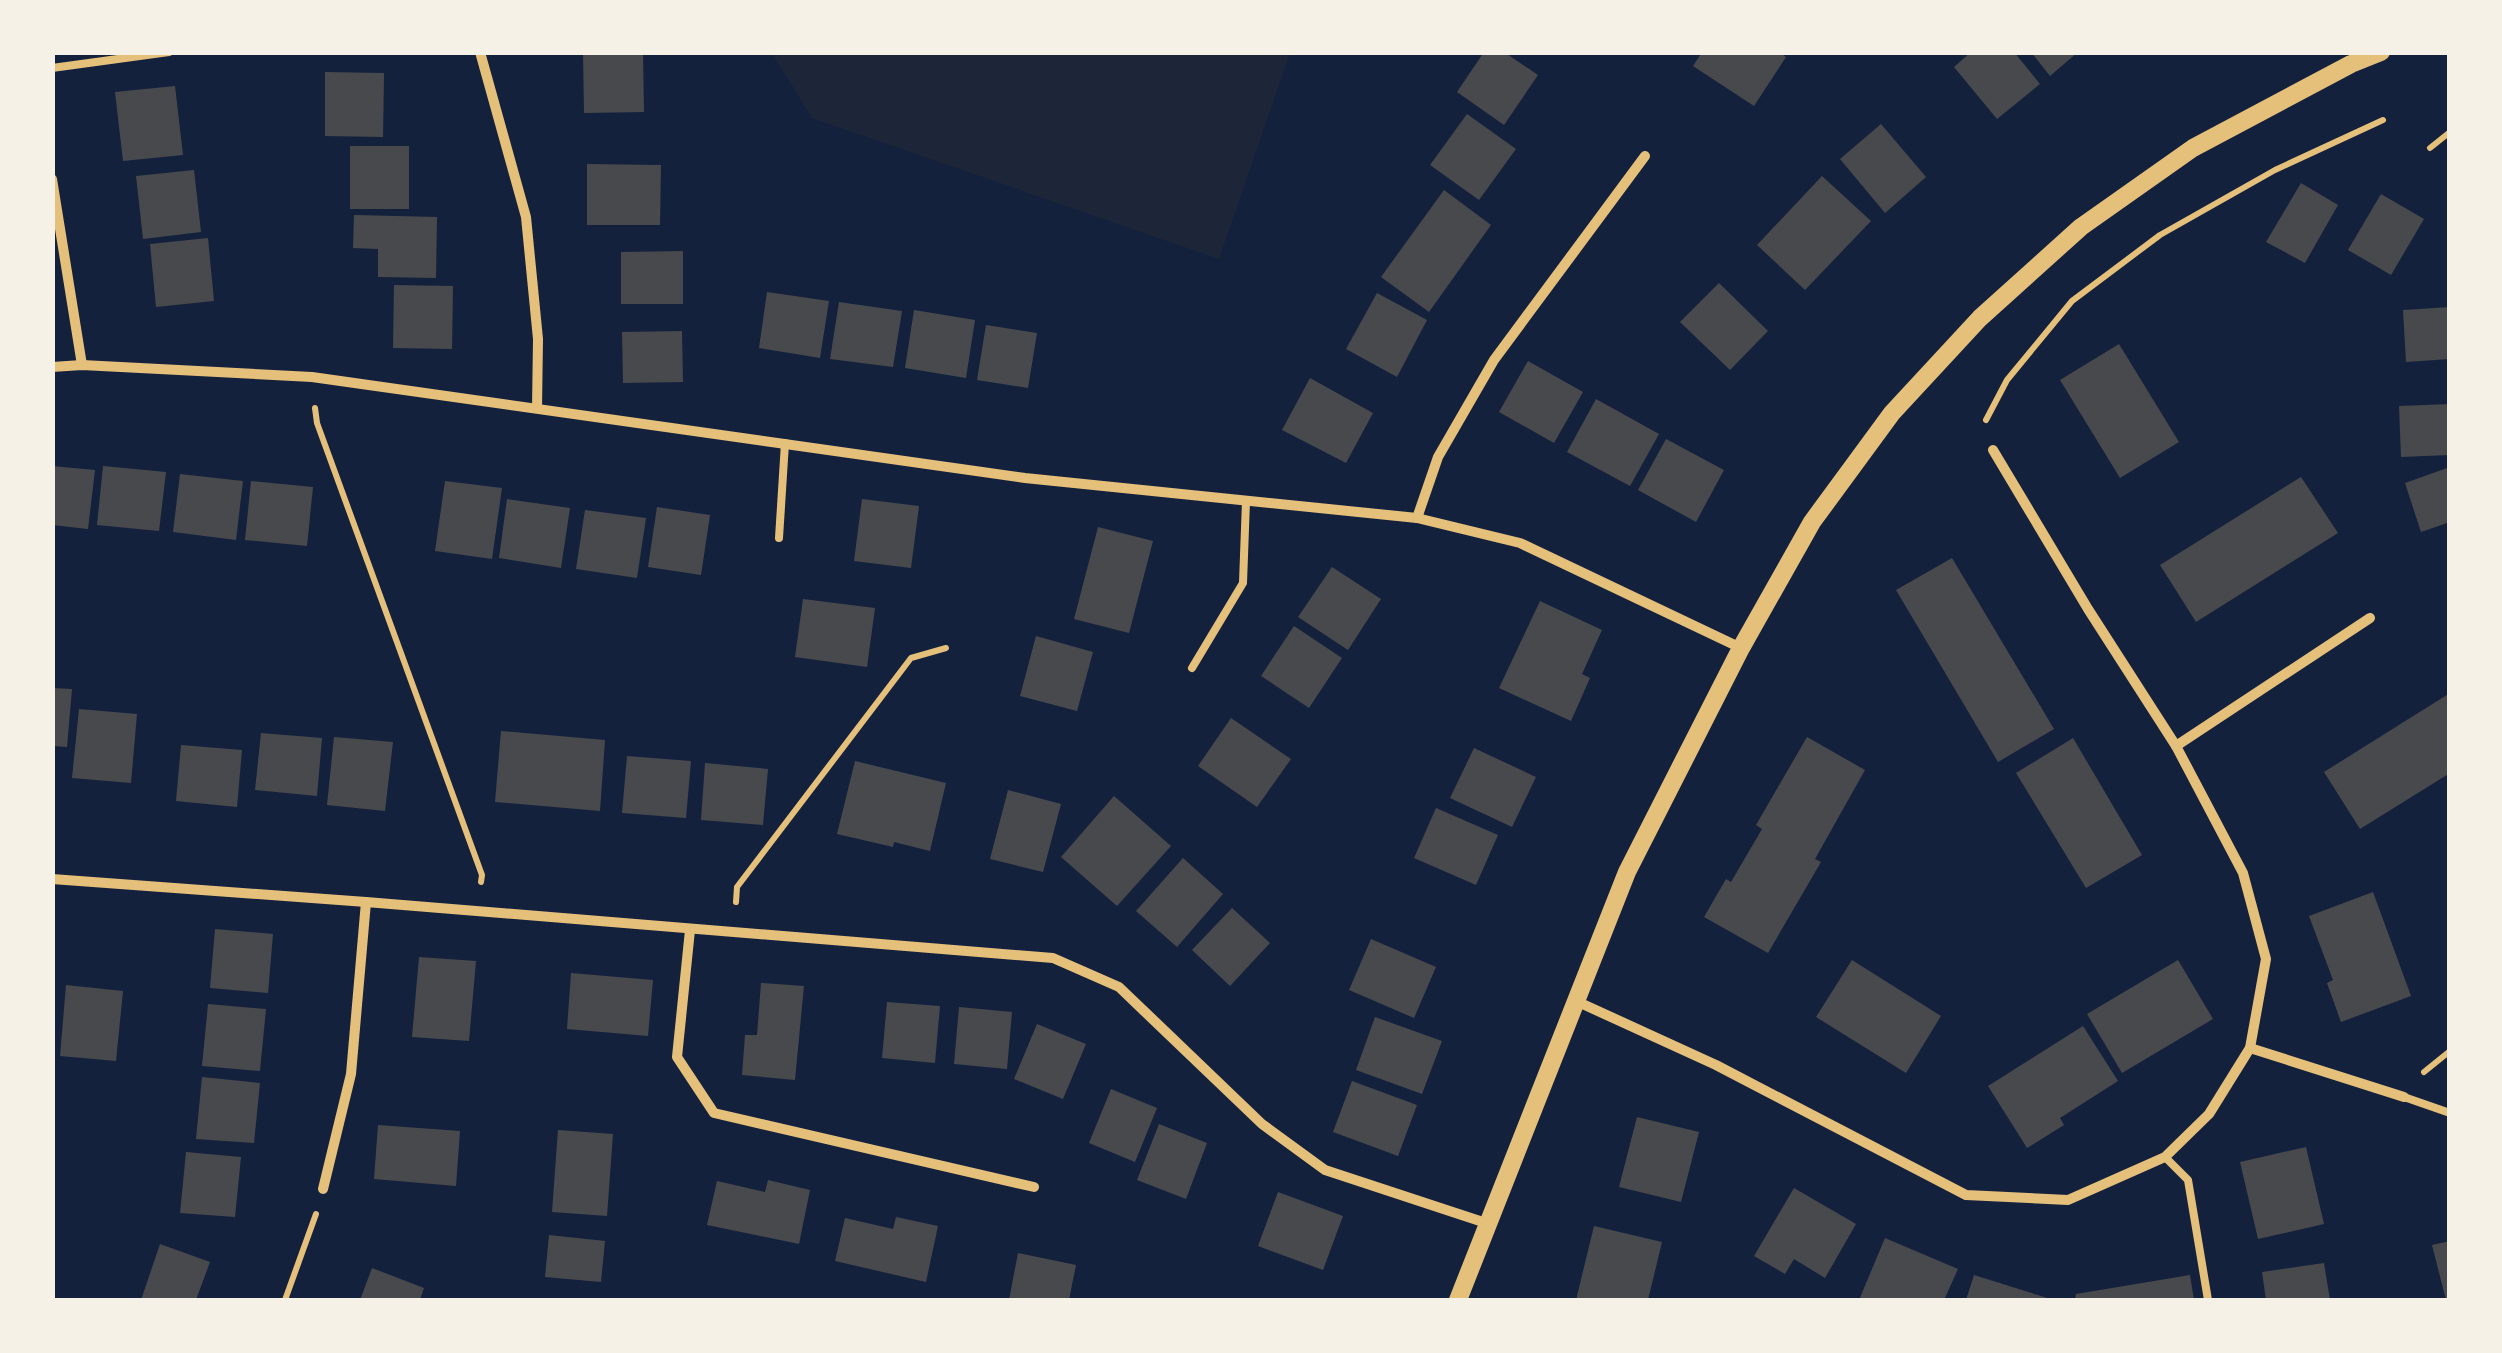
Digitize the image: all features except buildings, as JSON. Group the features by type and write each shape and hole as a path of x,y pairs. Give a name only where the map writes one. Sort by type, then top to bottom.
{"street":[{"path":"480,52 526,216 538,339 537,408"},
{"path":"1458,1300 1627,872 1741,648 1823,506 1892,413 1980,318 2081,227 2193,148 2381,52"},
{"path":"1418,518 1438,457 1494,360 1645,156"},
{"path":"52,179 82,365"},
{"path":"52,367 82,365 312,377 1024,478 1418,518 1520,543 1741,648"},
{"path":"1576,1001 1716,1065 1966,1195 2068,1200 2165,1157 2209,1114 2250,1048 2266,959 2243,872 2176,746 2088,610 1994,450"},
{"path":"2176,746 2370,618"},
{"path":"52,878 1053,958 1119,987 1262,1124 1325,1170 1486,1223"},
{"path":"323,1189 350,1074 366,902"},
{"path":"690,930 677,1057 714,1113 1034,1187"},
{"path":"2250,1048 2404,1096"}],"lane":[{"path":"52,68 169,52"},
{"path":"779,538 785,443"},
{"path":"1192,668 1243,583 1246,500"},
{"path":"2404,1096 2450,1113"},
{"path":"2165,1157 2188,1180 2208,1300"}],"path":[{"path":"1994,450 1980,431 2007,380 2072,301 2177,226 2275,170 2383,120"},
{"path":"2430,148 2450,132"},
{"path":"312,377 317,422 482,874 479,912"},
{"path":"733,933 738,887 910,658 946,648"},
{"path":"286,1300 323,1189"}],"shaded area":[{"path":"772,53 1290,53 1219,259 812,118"}]}
